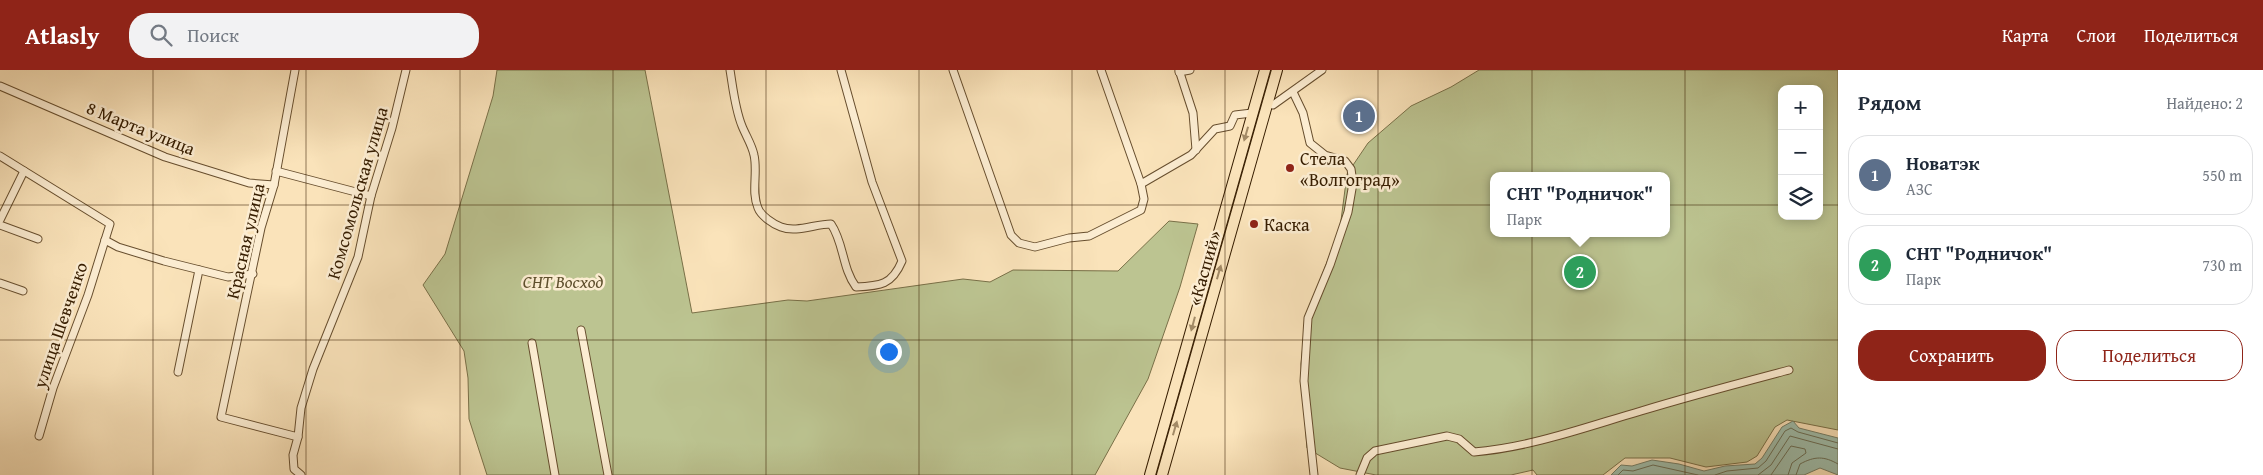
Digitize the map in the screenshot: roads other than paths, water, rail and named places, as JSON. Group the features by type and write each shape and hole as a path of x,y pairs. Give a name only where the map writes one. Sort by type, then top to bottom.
{"highway":[{"name":"«Каспий»","path":"1150,475 1265,70"},
{"name":"«Каспий»","path":"1162,475 1264,114 1270,104 1277,70"}],"street":[{"name":"Красная улица","path":"295,70 274,186 262,228 221,417 298,437"},
{"name":"Комсомольская улица","path":"301,475 294,469 293,455 298,437 301,408 313,369 358,257 371,196 392,128 406,70"},
{"path":"730,70 741,125 754,153 757,171 756,194 758,209 767,219 782,228 799,229 820,224 830,224 837,233 849,278 856,287 876,286 889,281 897,272 902,261 872,182 841,70"},
{"path":"953,70 1002,215 1011,235 1019,243 1035,247 1069,238 1089,236 1141,210 1144,200 1140,184 1102,70"},
{"path":"1190,70 1179,71 1193,113 1196,150"},
{"path":"1270,104 1293,92 1322,70"},
{"name":"8 Марта улица","path":"0,86 165,156 249,183 274,186"},
{"path":"1293,92 1303,113 1310,143 1325,155 1345,160 1351,169 1353,183 1348,212 1330,265 1308,318 1304,381 1314,475"},
{"path":"1140,184 1191,155 1215,129 1230,126 1235,115 1252,113"},
{"path":"0,156 24,171 0,220"},
{"name":"улица Шевченко","path":"24,171 110,224 39,436"},
{"path":"276,171 371,196"},
{"path":"0,225 38,239"},
{"path":"104,240 118,247 228,277 253,274"},
{"path":"178,372 199,270"},
{"path":"0,283 23,292"},
{"path":"581,330 608,475"},
{"path":"532,343 556,475"},
{"path":"1360,475 1367,458 1375,451 1447,436 1459,439 1474,452 1497,450 1557,437 1675,400 1789,370"}],"water":[{"path":"1793,421 1799,428 1838,438 1838,475 1820,468 1804,475 1611,475 1621,465 1632,466 1652,460 1679,464 1704,471 1725,466 1755,464 1762,458 1782,427"}],"place":[{"name":"Новатэк","path":"1359,116"},
{"name":"Стела «Волгоград»","path":"1290,168"},
{"name":"Каска","path":"1254,224"},
{"name":"СНТ \"Родничок\"","path":"1580,272"}],"park label":[{"name":"СНТ Восход","path":"563,281"}]}
